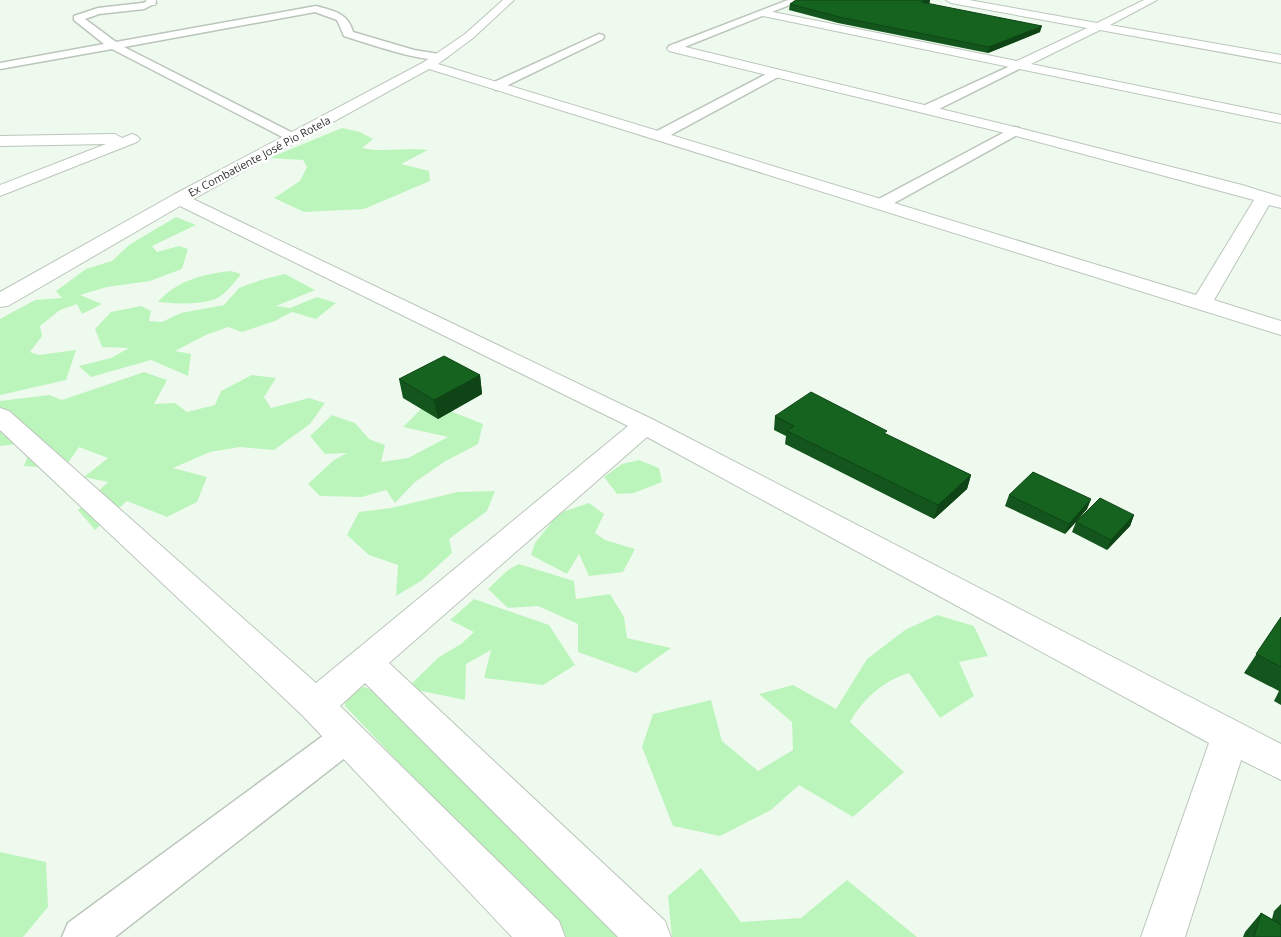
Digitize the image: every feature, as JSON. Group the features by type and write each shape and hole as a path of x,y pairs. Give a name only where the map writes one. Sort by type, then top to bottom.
{"street":[{"name":"Ex Combatiente José Pio Rotela","path":"0,301 179,199 434,61 469,36 509,0"},
{"path":"951,0 1281,59"},
{"path":"1019,65 1152,0"},
{"path":"763,13 1281,119"},
{"path":"672,48 774,74 1014,130 1236,189 1272,201 1202,304"},
{"path":"434,61 496,86 1281,328"},
{"path":"0,141 132,139 0,191"},
{"path":"179,199 645,425 1281,763"},
{"path":"0,416 316,705 543,937"},
{"path":"316,705 645,425"},
{"path":"366,662 650,937"},
{"path":"1163,937 1230,735"}],"lane":[{"path":"290,0 291,13"},
{"path":"672,48 797,0"},
{"path":"151,1 144,6 89,13 78,18 114,46 292,138"},
{"path":"0,66 316,9 342,18 348,34 434,61"},
{"path":"496,86 598,37"},
{"path":"928,109 1019,65"},
{"path":"660,135 774,74"},
{"path":"881,204 1014,130"},
{"path":"82,937 346,737"}],"green space":[{"path":"342,128 360,132 373,139 362,148 378,150 428,150 401,164 429,171 430,181 364,209 304,212 274,198 300,181 307,167 303,160 269,158"},
{"path":"176,217 196,225 152,246 157,252 179,246 188,249 182,269 150,281 107,287 80,295 102,304 82,314 77,304 60,310 40,326 42,336 30,352 39,355 76,350 66,380 0,395 0,319 35,300 62,298 56,291 86,269 112,261 129,245"},
{"path":"231,271 241,274 226,292 215,299 179,304 158,302 165,294 182,283 201,276"},
{"path":"285,274 315,290 276,306 290,308 317,297 336,303 316,319 292,312 275,321 242,332 228,327 206,335 175,351 191,354 188,376 151,360 91,377 79,366 111,358 129,348 102,347 95,329 111,312 141,306 151,311 149,321 162,322 181,313 224,305 239,288"},
{"path":"144,372 167,380 154,404 175,403 187,412 215,405 221,391 252,375 276,378 264,397 271,408 309,398 325,403 310,424 274,450 240,447 210,452 173,468 207,477 197,502 167,517 127,501 95,530 78,510 108,482 84,477 108,458 79,447 64,469 24,466 33,442 0,446 0,401 49,395 62,400"},
{"path":"428,402 483,424 478,444 444,462 415,482 395,503 386,490 362,497 320,496 308,484 334,460 347,453 325,454 310,436 332,415 355,423 369,439 385,445 381,462 408,458 448,437 403,427"},
{"path":"639,460 659,468 662,482 634,493 617,494 604,477 622,464"},
{"path":"495,491 487,511 449,539 452,553 421,581 396,596 398,565 369,555 347,535 359,512 391,508 458,492"},
{"path":"589,503 604,514 595,533 605,540 635,549 623,572 589,576 579,554 567,574 531,555 535,543 559,513"},
{"path":"519,564 574,581 576,599 610,594 624,617 627,638 671,648 636,673 578,652 578,624 538,606 508,608 488,589 508,570"},
{"path":"474,599 549,625 575,665 543,685 484,678 491,650 466,664 465,700 407,688 439,657 461,644 474,632 450,620"},
{"path":"937,615 974,626 988,656 959,662 974,696 940,718 909,673 882,686 868,698 850,722 904,772 853,817 799,785 771,810 720,836 673,826 642,747 653,714 711,700 722,741 758,771 793,750 792,722 759,694 793,685 836,709 867,659 905,630"},
{"path":"364,687 370,689 619,937 565,937 345,706 345,700 358,689"},
{"path":"0,852 46,862 48,907 23,937 0,937"},
{"path":"701,868 741,922 801,918 847,880 917,937 672,937 668,896"}],"building":[{"path":"796,0 927,0 921,2 1042,26 989,47 839,17 790,4"},
{"path":"444,356 480,375 434,400 399,379"},
{"path":"811,392 887,431 884,433 971,475 938,505 787,431 794,426 775,416"},
{"path":"1033,472 1091,499 1069,524 1009,495"},
{"path":"1100,498 1134,515 1111,540 1076,522"},
{"path":"1281,617 1281,667 1256,654"},
{"path":"1261,913 1281,925 1281,937 1254,937"}]}
